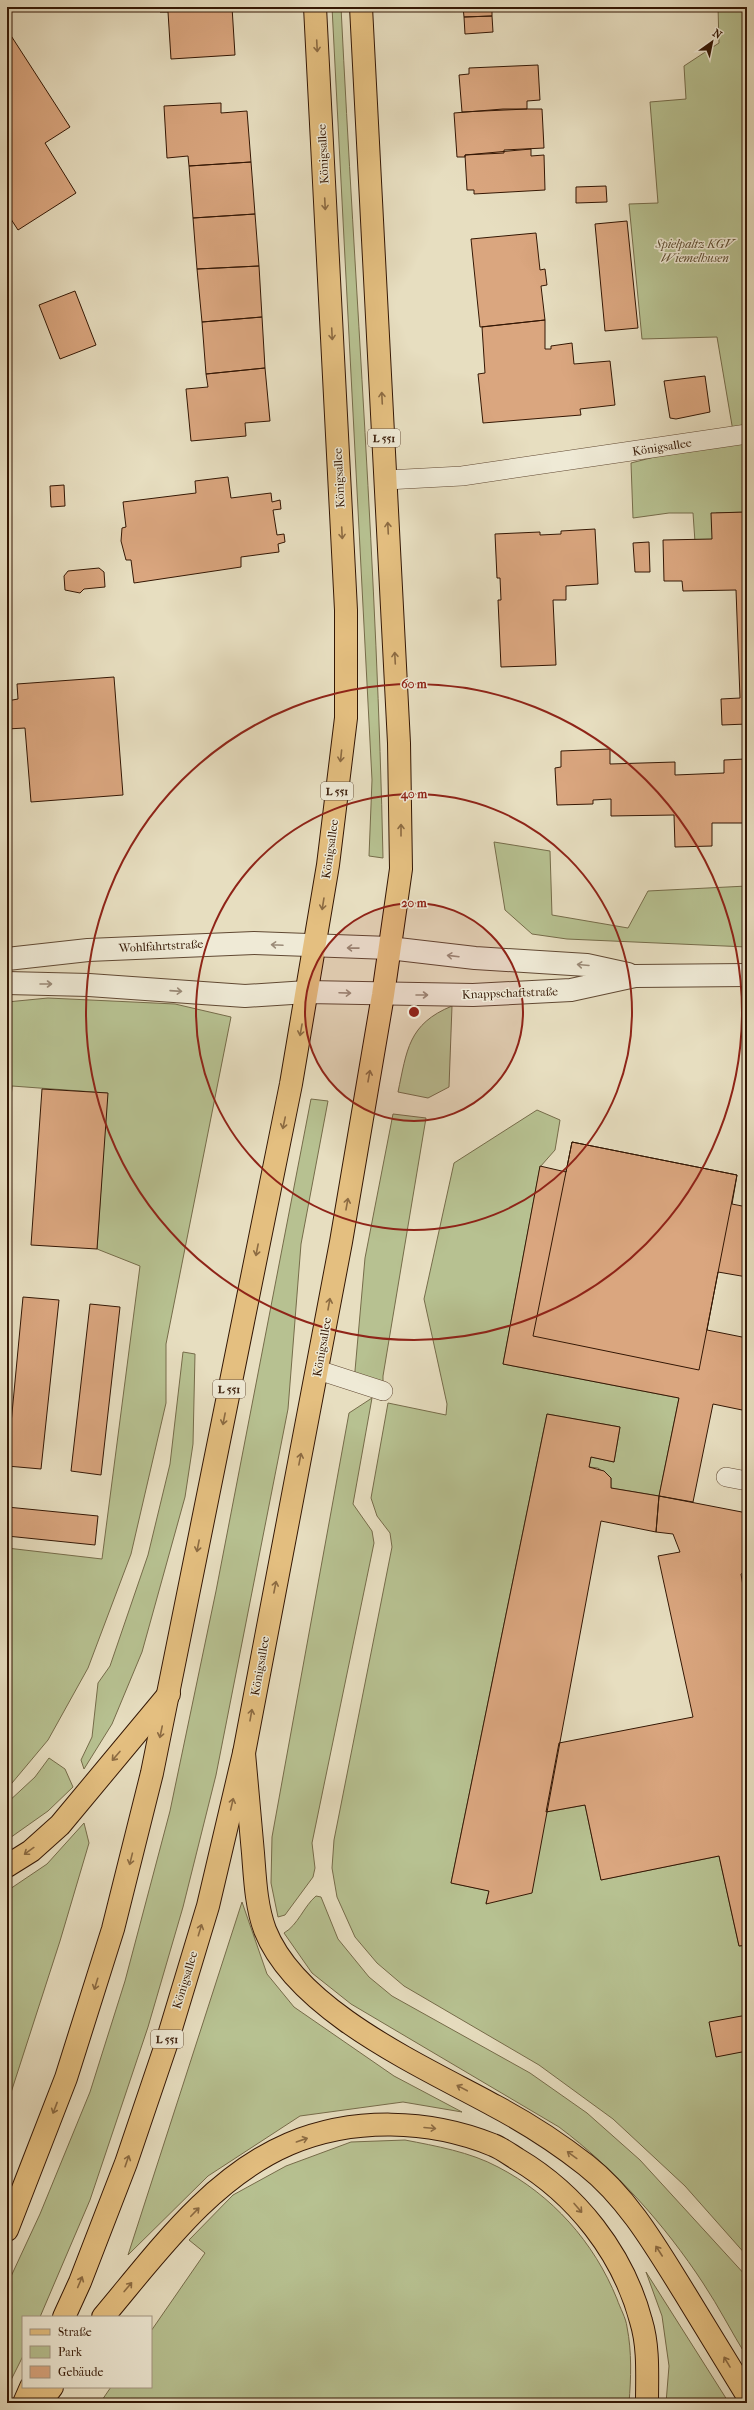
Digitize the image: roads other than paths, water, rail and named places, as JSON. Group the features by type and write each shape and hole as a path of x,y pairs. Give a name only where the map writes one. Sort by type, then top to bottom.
{"main road":[{"name":"Königsallee","path":"7,2230 66,2078 113,1929 152,1773 292,1084 316,947 332,836 346,718 346,610 315,7"},
{"name":"Königsallee","path":"64,2316 80,2282 126,2163 166,2045 208,1906 244,1753 318,1370 383,995 401,869 401,774 361,7"},
{"path":"7,1866 31,1851 60,1825 169,1694"},
{"path":"244,1753 256,1890 265,1930 288,1969 318,1999 366,2033 404,2057 498,2107 544,2135 588,2166 626,2205 657,2248 747,2395"},
{"path":"104,2316 168,2240 205,2201 246,2168 289,2144 338,2128 387,2124 437,2128 494,2145 543,2174 575,2205 602,2238 625,2277 642,2321 647,2368 647,2403"},
{"path":"24,2403 31,2388"},
{"path":"40,2403 51,2388"}],"street":[{"name":"Wohlfahrtstraße","path":"7,959 88,950 196,944 254,943 316,947"},
{"path":"316,947 390,948"},
{"name":"Knappschaftstraße","path":"390,948 475,958 587,965 634,976"},
{"name":"Knappschaftstraße","path":"383,995 473,995 571,990 634,976 747,975"},
{"path":"7,983 89,984 245,996 307,992 383,995"}],"lane":[{"name":"Königsallee","path":"386,480 462,476 747,434"},
{"path":"318,1370 383,1392"},
{"path":"726,1477 747,1481"}],"park label":[{"name":"Spielpaltz KGV Wiemelhusen","path":"695,251"}]}
